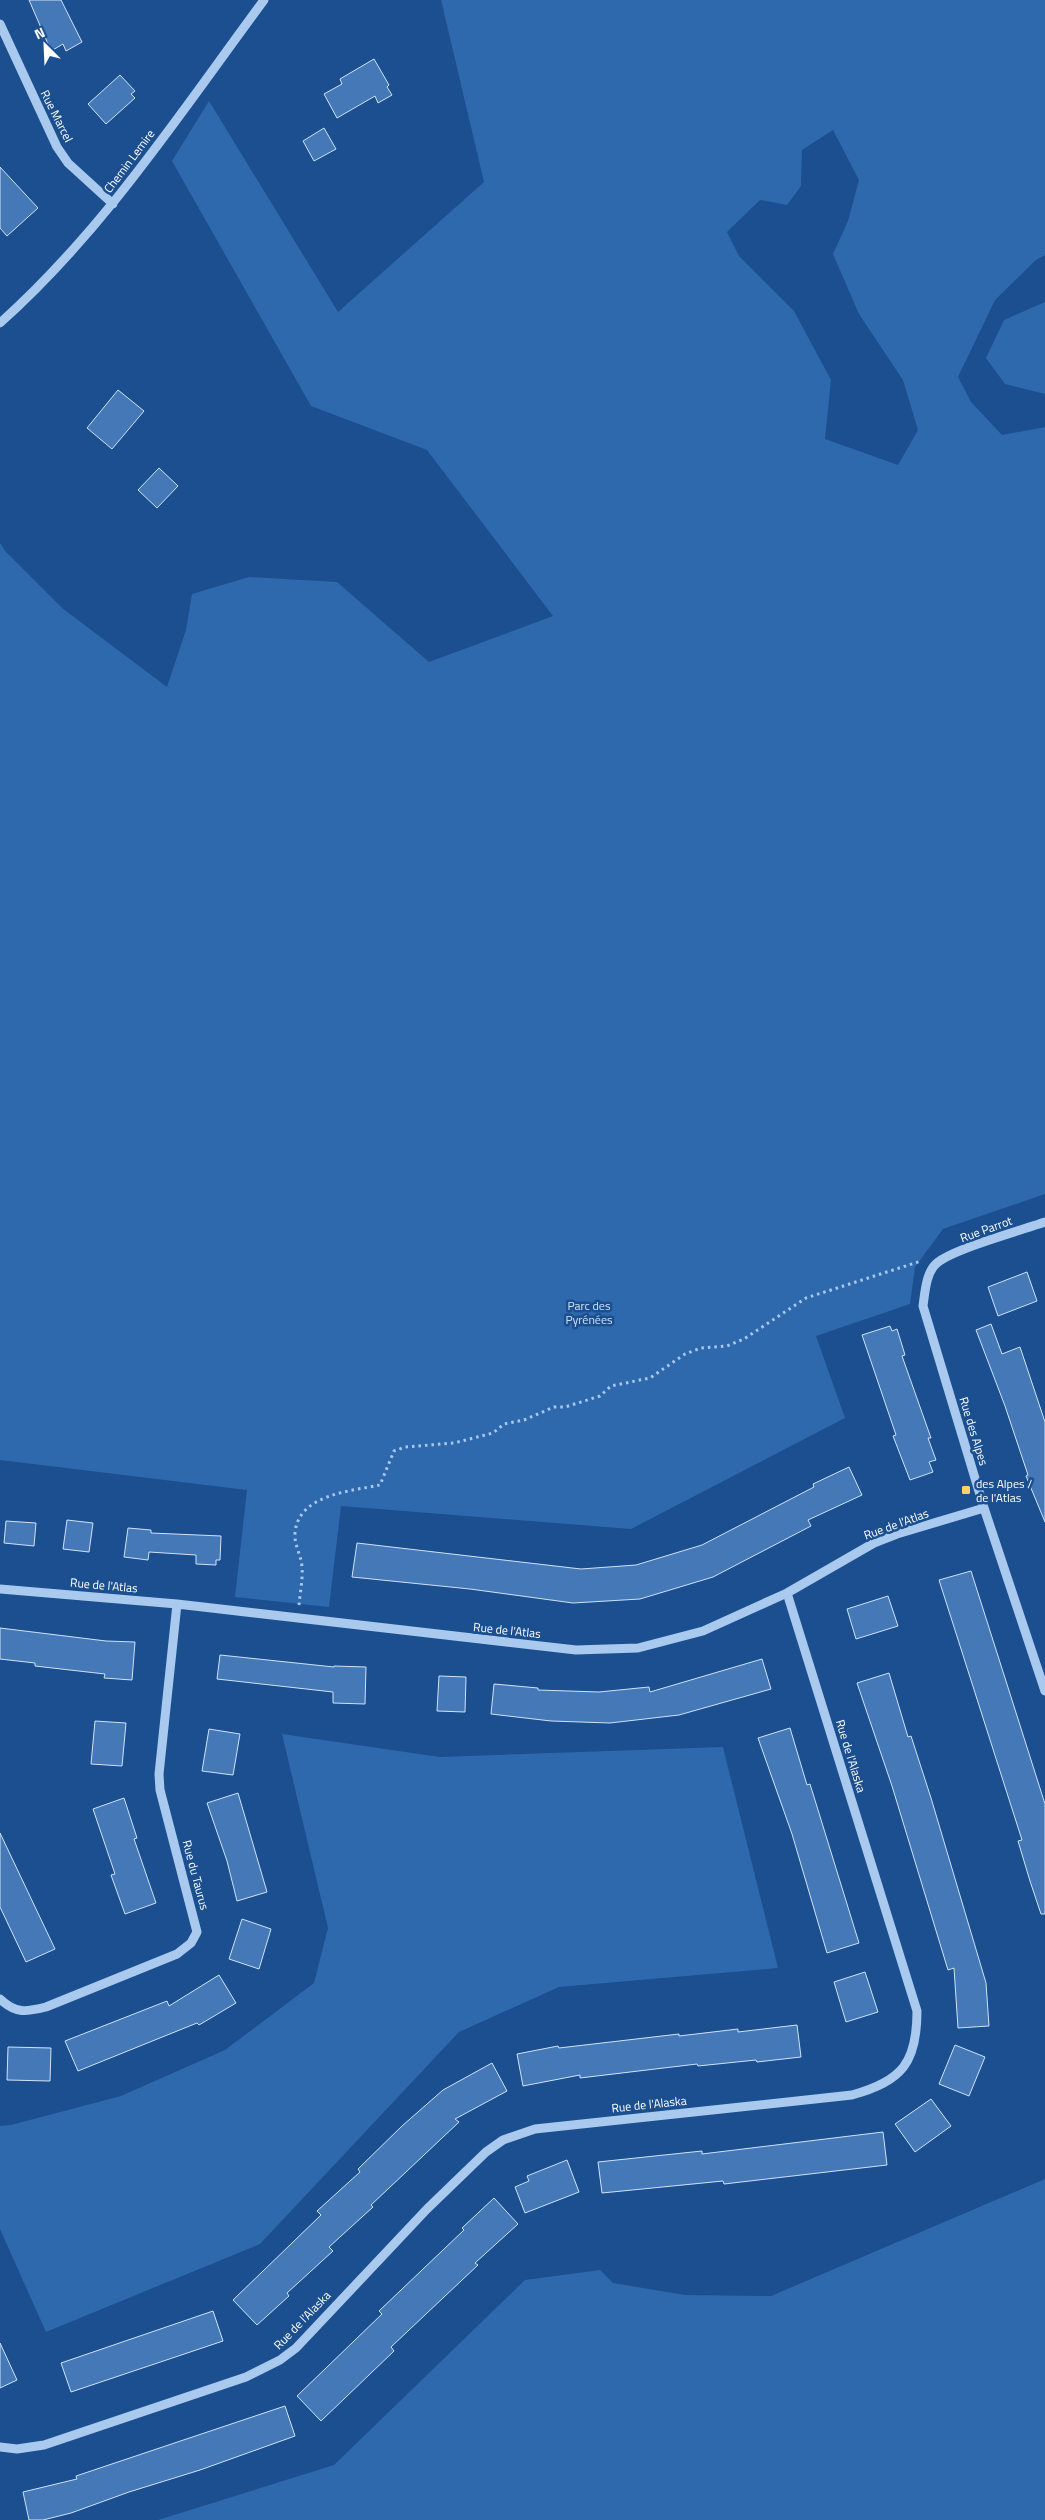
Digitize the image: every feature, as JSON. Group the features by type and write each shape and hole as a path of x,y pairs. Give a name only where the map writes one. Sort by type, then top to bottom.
{"street":[{"name":"Chemin Lemire","path":"0,323 65,259 113,204 264,0"},
{"name":"Rue Marcel","path":"0,24 57,147 68,163 113,204"},
{"name":"Rue Parrot","path":"937,1263 959,1252 1045,1222"},
{"name":"Rue des Alpes","path":"937,1263 926,1284 923,1306 984,1508 1043,1679 1045,1691"},
{"name":"Rue de l'Atlas","path":"0,1589 177,1604 297,1620 576,1650 608,1650 653,1645 703,1632 787,1593 874,1543 897,1534 984,1508"},
{"name":"Rue de l'Alaska","path":"0,2446 16,2449 44,2445 246,2377 280,2360 296,2348 427,2209 486,2152 504,2140 536,2129 852,2095 876,2088 895,2075 910,2059 917,2035 917,2011 787,1593"},
{"name":"Rue du Taurus","path":"0,1998 9,2008 28,2012 46,2007 177,1954 191,1943 197,1932 160,1790 159,1774 177,1604"}],"path":[{"path":"297,1620 302,1568 301,1556 296,1546 295,1531 302,1515 320,1499 380,1485 394,1451 405,1448 454,1443 493,1433 504,1424 524,1420 554,1408 565,1408 600,1396 611,1386 650,1378 685,1354 701,1348 727,1346 744,1339 806,1298 923,1260 937,1263"}],"green space":[{"name":"Parc des Pyrénées","path":"441,0 1045,0 1045,255 1036,260 995,300 958,377 971,402 1002,435 1045,427 1045,1194 943,1229 915,1267 910,1304 816,1336 845,1418 631,1529 341,1506 329,1607 235,1597 247,1490 0,1460 0,543 6,552 62,608 167,687 186,630 192,594 249,577 337,582 429,662 553,616 427,450 311,406 172,161 209,101 338,312 484,182","holes":["833,130 859,180 848,221 833,254 859,314 903,380 918,430 898,465 825,439 831,380 794,311 739,256 727,232 760,200 787,205 801,186 802,150"]},
{"path":"1045,302 1045,394 1005,384 986,358 1004,320"},
{"path":"282,1734 440,1757 723,1747 778,1968 559,1987 459,2032 260,2244 46,2332 0,2229 0,2126 11,2125 121,2096 225,2050 314,1983 328,1928"},
{"path":"1045,2179 1045,2520 158,2520 334,2465 525,2280 600,2270 613,2283 685,2295 771,2296"}],"building":[{"path":"29,0 61,0 82,42 66,51 63,44 51,51"},
{"path":"374,59 389,85 387,87 392,95 378,103 375,96 337,118 324,94 342,84 340,79"},
{"path":"120,75 135,91 131,94 135,98 106,124 88,104"},
{"path":"324,128 336,149 314,161 303,141"},
{"path":"0,167 38,208 7,236 0,228"},
{"path":"118,390 144,411 112,449 87,428"},
{"path":"159,468 178,486 157,508 138,490"},
{"path":"1027,1272 1037,1301 998,1316 988,1287"},
{"path":"991,1324 1002,1354 1020,1347 1045,1422 1045,1522 1026,1476 1028,1475 1005,1406 976,1330"},
{"path":"890,1326 892,1331 897,1329 905,1355 902,1356 931,1438 928,1438 936,1460 929,1462 933,1472 910,1480 893,1436 896,1435 862,1335"},
{"path":"849,1467 862,1495 808,1520 811,1526 713,1577 640,1599 573,1603 470,1589 352,1577 357,1543 581,1569 636,1565 702,1545 814,1487 813,1484"},
{"path":"67,1520 93,1523 89,1552 63,1549"},
{"path":"6,1521 36,1523 34,1546 4,1543"},
{"path":"128,1528 151,1530 151,1533 221,1536 220,1560 216,1560 216,1565 196,1564 196,1555 149,1552 148,1560 124,1557"},
{"path":"971,1571 1045,1804 1045,1914 1041,1914 1030,1881 1018,1841 1022,1840 939,1580"},
{"path":"888,1596 898,1626 856,1639 847,1609"},
{"path":"0,1628 106,1641 135,1642 132,1680 104,1678 105,1674 35,1666 35,1663 0,1659"},
{"path":"220,1655 334,1667 366,1667 365,1704 333,1703 333,1692 217,1679"},
{"path":"762,1659 771,1689 679,1715 610,1723 551,1721 491,1714 494,1684 538,1688 538,1690 599,1692 649,1687 650,1692"},
{"path":"889,1673 908,1737 911,1736 931,1798 986,1983 989,2026 958,2028 954,1968 948,1970 892,1786 857,1683"},
{"path":"439,1676 466,1677 465,1712 437,1711"},
{"path":"95,1721 126,1723 122,1766 91,1764"},
{"path":"790,1728 807,1785 810,1784 859,1943 827,1953 792,1834 758,1738"},
{"path":"209,1729 240,1734 233,1775 202,1771"},
{"path":"238,1793 267,1892 237,1901 227,1861 207,1803"},
{"path":"124,1798 137,1838 134,1839 156,1903 125,1914 111,1875 115,1874 93,1809"},
{"path":"0,1833 55,1949 26,1962 0,1907"},
{"path":"242,1919 271,1929 259,1969 229,1959"},
{"path":"865,1972 878,2012 846,2022 834,1982"},
{"path":"219,1975 236,2003 199,2025 197,2023 78,2071 65,2041 167,2001 169,2006"},
{"path":"797,2025 801,2057 757,2062 756,2060 698,2066 697,2064 580,2078 580,2075 523,2086 517,2054 558,2046 559,2048 679,2034 679,2036 738,2029 738,2032"},
{"path":"955,2045 985,2057 969,2096 939,2084"},
{"path":"8,2047 51,2048 50,2081 7,2080"},
{"path":"492,2063 507,2091 455,2119 459,2122 371,2205 373,2207 329,2247 333,2251 287,2293 289,2296 257,2325 233,2300 321,2215 317,2211 360,2172 358,2169 402,2126 443,2090"},
{"path":"931,2099 951,2126 915,2152 895,2124"},
{"path":"883,2132 887,2165 724,2184 723,2181 602,2193 598,2162 702,2151 702,2154"},
{"path":"567,2160 579,2192 525,2213 515,2187 529,2181 527,2176"},
{"path":"494,2198 518,2224 475,2263 478,2265 391,2347 394,2351 321,2421 297,2396 382,2314 379,2311 464,2230 462,2228"},
{"path":"213,2311 223,2341 71,2392 61,2363"},
{"path":"0,2343 17,2380 0,2388"},
{"path":"285,2406 295,2436 71,2513 43,2520 29,2520 23,2492 77,2479 76,2476"}],"place":[{"name":"des Alpes / de l'Atlas","path":"966,1490"}]}
